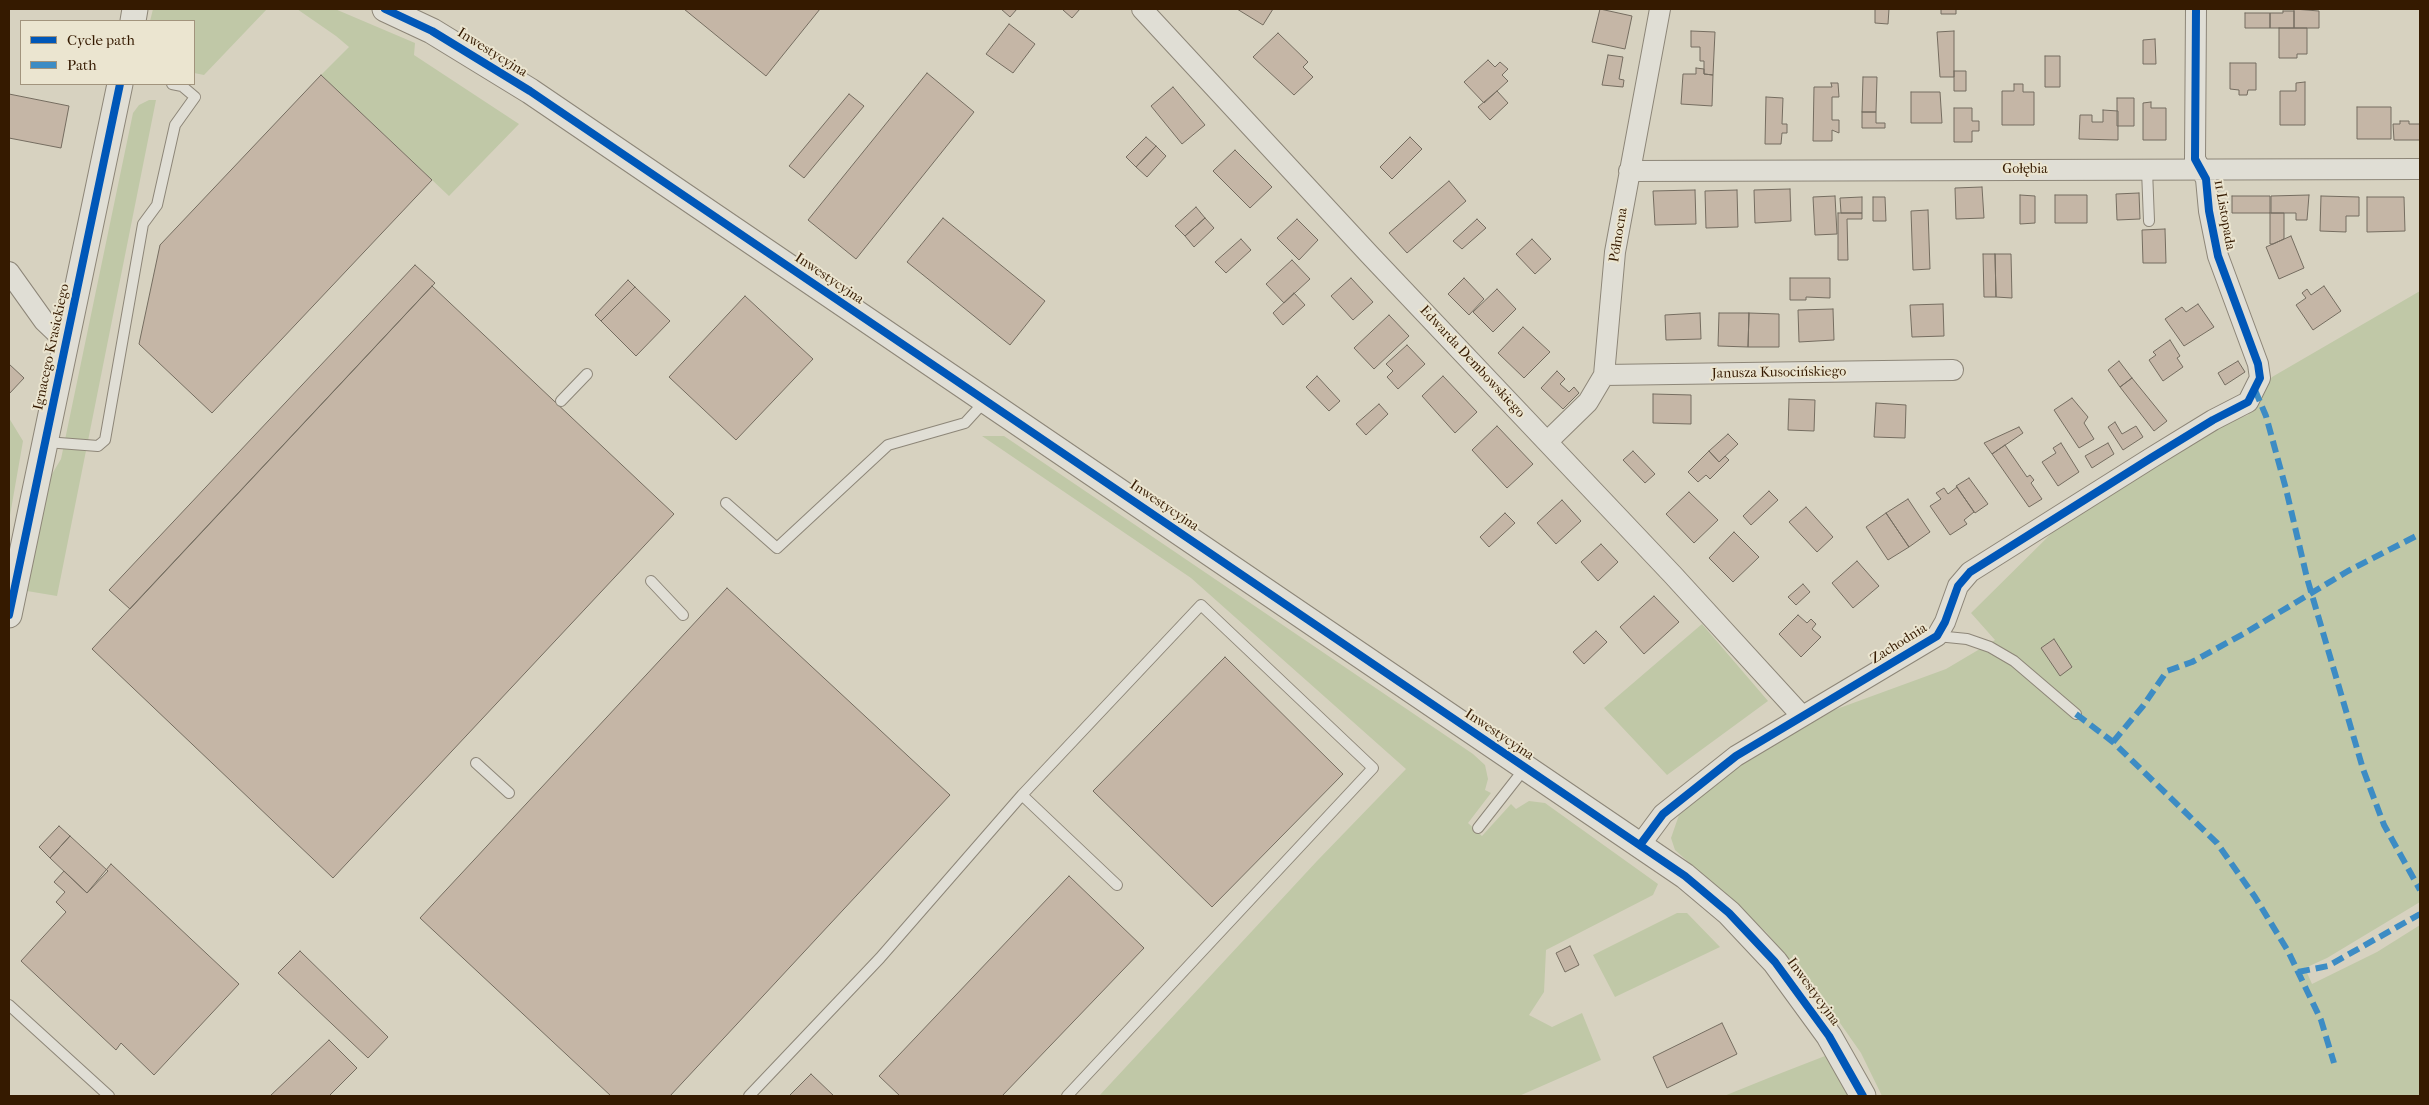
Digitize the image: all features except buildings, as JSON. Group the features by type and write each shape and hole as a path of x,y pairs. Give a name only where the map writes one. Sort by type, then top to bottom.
{"street":[{"name":"Inwestycyjna","path":"385,9 456,45 530,91 1685,876 1729,913 1775,962 1829,1036 1863,1096"},
{"name":"Edwarda Dembowskiego","path":"1142,9 1802,716"},
{"name":"Północna","path":"1548,442 1588,402 1604,375 1615,252 1660,9"},
{"name":"11 Listopada","path":"2196,9 2195,159 2206,179 2209,210 2218,256 2258,364 2260,378 2255,390"},
{"name":"Ignacego Krasickiego","path":"9,615 120,85"},
{"name":"Gołębia","path":"1630,171 2147,170 2200,168 2420,169"},
{"path":"9,272 44,321 66,342"},
{"name":"Janusza Kusocińskiego","path":"1604,375 1953,370"},
{"name":"Zachodnia","path":"1640,845 1663,814 1736,756 1937,636 1945,622 1958,586 1966,576 2151,458 2213,420 2248,402 2255,390"}],"lane":[{"path":"45,442 98,446 104,440 143,224 157,205 175,125 195,97 182,86 177,85"},
{"path":"2147,170 2149,221"},
{"path":"561,401 587,374"},
{"path":"726,503 777,548 888,445 965,423 986,400"},
{"path":"651,581 683,615"},
{"path":"749,1096 880,958 1022,795 1201,605 1373,768 1067,1096"},
{"path":"1937,636 1967,638 1990,647 2014,661 2076,714"},
{"path":"476,763 509,793"},
{"path":"1478,828 1525,768"},
{"path":"1022,795 1118,884"},
{"path":"9,1004 109,1096"}],"green space":[{"path":"153,9 267,9 204,75 195,73 195,20 150,20"},
{"path":"297,9 335,9 415,43 414,55 519,124 449,196 321,75 349,47"},
{"path":"149,100 156,100 57,596 27,591 49,479 61,459 133,113 139,105"},
{"path":"2420,291 2420,902 2327,958 2305,968 2312,984 2377,952 2420,925 2420,1096 1882,1096 1861,1053 1833,1013 1766,932 1675,850 1671,838 1679,815 1743,763 1834,710 1946,669 1995,640 1971,613 2067,518 2207,431 2248,415 2272,377"},
{"path":"9,418 23,441 9,521"},
{"path":"982,436 1004,436 1473,754 1485,765 1488,779 1485,790 1491,793 1468,823 1482,836 1511,804 1516,809 1529,801 1545,803 1658,884 1653,895 1546,950 1544,992 1529,1015 1552,1027 1582,1013 1601,1060 1519,1096 1099,1096 1317,861 1406,769 1191,578"},
{"path":"1702,624 1768,701 1667,775 1604,708"},
{"path":"1677,913 1687,913 1720,947 1615,997 1593,955"},
{"path":"1825,1056 1849,1096 1724,1096 1771,1077"}],"marked path":[{"path":"2255,390 2266,416 2307,578 2363,769 2384,825 2420,890"},
{"path":"2113,742 2143,706 2167,671 2192,662 2245,633 2348,571 2420,534"},
{"path":"2076,714 2113,742 2217,843 2255,897 2288,951 2321,1020 2334,1063"},
{"path":"2298,972 2328,966 2420,914"}],"cycle path":[{"path":"385,9 432,31 530,91 1685,876 1729,913 1775,962 1829,1036 1863,1096"},
{"path":"1640,845 1663,814 1736,756 1937,636 1945,622 1958,586 1970,572 2213,420 2248,402 2260,378 2258,364 2218,256 2209,211 2206,179 2195,159 2196,9"},
{"path":"9,615 120,85"}]}
